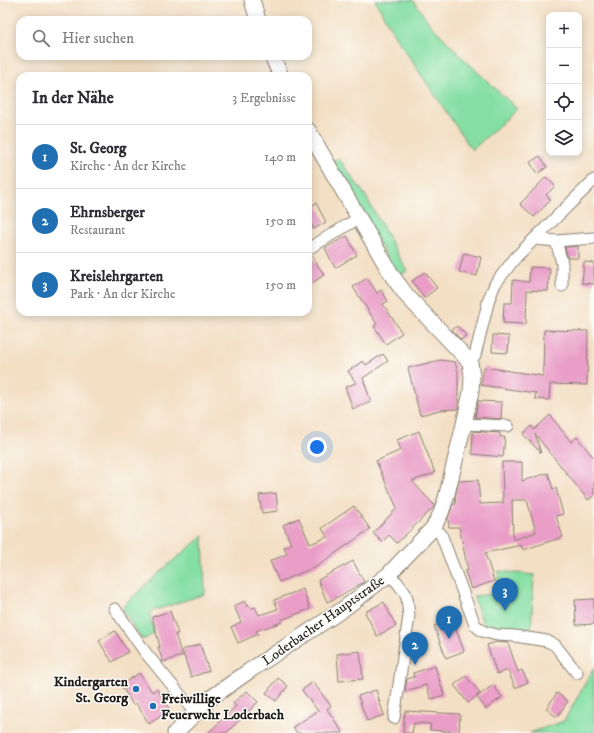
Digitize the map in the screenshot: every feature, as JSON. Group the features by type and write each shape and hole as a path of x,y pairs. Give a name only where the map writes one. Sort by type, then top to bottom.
{"street":[{"path":"252,0 257,16"},
{"path":"274,60 279,72"},
{"path":"312,137 393,277 407,296 470,362 475,355 489,299 495,284 516,257 594,180"},
{"path":"312,247 359,218"},
{"path":"534,239 556,241 594,238"},
{"path":"556,241 562,263 562,286"},
{"name":"Loderbacher Hauptstraße","path":"175,733 217,694 342,610 388,575 433,528 441,513 446,498 464,424 471,392 472,376 470,362"},
{"path":"464,424 508,426"},
{"path":"433,528 441,534 476,625 482,631 497,635 547,641 555,645 577,673"},
{"path":"388,575 397,582 405,593 409,616 394,718"},
{"path":"115,609 145,652 195,713"}],"green space":[{"path":"375,0 413,0 430,24 463,58 517,109 472,150 395,36"},
{"path":"339,159 365,195 407,271 398,277 332,160"},
{"path":"203,536 205,594 149,612 154,633 145,639 142,639 123,611 124,605 169,564"},
{"path":"499,571 534,575 531,631 484,626 473,596 496,594"},
{"path":"594,668 594,733 530,733 564,721"}],"building":[{"path":"540,156 547,167 537,174 530,162"},
{"path":"546,177 555,186 546,195 551,200 534,217 520,204"},
{"path":"316,203 326,222 314,229 312,225 312,206"},
{"path":"347,236 357,255 335,268 325,248"},
{"path":"578,246 578,258 568,258 565,247"},
{"path":"464,253 481,257 477,276 459,272"},
{"path":"312,257 324,275 312,283"},
{"path":"584,262 594,263 594,284 582,283"},
{"path":"530,267 550,268 548,291 527,290 526,324 503,323 504,303 512,303 513,280 529,282"},
{"path":"425,272 437,288 424,298 412,281"},
{"path":"367,278 377,293 381,290 388,301 383,304 402,333 386,344 374,326 377,324 353,287"},
{"path":"457,326 466,335 461,340 452,330"},
{"path":"544,330 588,331 587,385 550,384 549,400 535,399 536,393 481,385 484,367 543,376"},
{"path":"493,335 509,336 508,353 492,352"},
{"path":"383,354 388,361 363,378 371,402 353,409 345,387 356,383 348,371 363,361 366,365"},
{"path":"440,360 455,362 458,373 458,409 440,410 420,415 408,368"},
{"path":"478,401 502,402 501,419 475,417"},
{"path":"550,415 571,442 577,437 594,458 594,496 588,500 535,434 541,453 523,434 532,426 534,430"},
{"path":"419,431 435,473 412,481 434,505 434,507 397,543 389,535 382,542 373,533 397,508 376,461 401,450 397,440"},
{"path":"473,431 500,433 500,437 505,437 503,457 472,454"},
{"path":"502,462 522,462 522,481 548,473 553,489 556,488 563,514 556,516 563,537 523,550 521,545 485,553 494,581 471,589 465,571 468,570 459,527 449,527 448,518 453,504 456,504 455,497 459,481 478,480 480,504 503,503","holes":["512,500 527,500 536,532 513,540"]},
{"path":"276,493 278,511 262,513 259,495"},
{"path":"354,506 370,529 313,569 279,582 270,561 287,554 284,547 291,544 283,525 299,518 310,544 327,537 322,528"},
{"path":"353,561 364,582 327,602 318,580"},
{"path":"303,589 310,609 281,620 282,622 256,631 258,634 238,643 231,627 241,622 234,606 245,601 247,607 249,605 251,608 255,607 259,615 278,609 274,600"},
{"path":"594,599 594,624 576,625 575,600"},
{"path":"384,602 396,626 377,636 365,612"},
{"path":"170,611 178,634 175,634 182,656 163,662 158,647 160,647 152,617"},
{"path":"452,619 464,651 446,658 434,626"},
{"path":"115,631 128,652 112,662 99,641"},
{"path":"496,642 508,643 518,672 522,670 528,682 515,688 508,670 497,674 487,645"},
{"path":"200,644 209,671 191,677 182,650"},
{"path":"360,651 363,679 339,681 337,654"},
{"path":"435,666 444,695 431,699 426,685 405,691 407,679 414,677 413,673"},
{"path":"139,673 152,692 157,689 170,710 149,724 136,703 133,705 121,685"},
{"path":"466,676 480,693 468,703 454,685"},
{"path":"278,678 288,686 276,701 266,693"},
{"path":"313,682 331,706 327,709 343,733 297,733 293,727 318,711 302,690"},
{"path":"493,685 502,697 486,709 477,697"},
{"path":"376,690 384,715 367,721 358,696"},
{"path":"247,691 258,702 226,733 208,733 236,706 233,703"},
{"path":"557,693 568,701 557,717 546,709"},
{"path":"405,711 460,714 459,732 430,730 431,724 414,723 412,733 403,733"}],"place":[{"name":"Kreislehrgarten","path":"505,611"},
{"name":"St. Georg","path":"449,639"},
{"name":"Ehrnsberger","path":"415,665"},
{"name":"Kindergarten St. Georg","path":"136,689"},
{"name":"Freiwillige Feuerwehr Loderbach","path":"153,706"}]}
